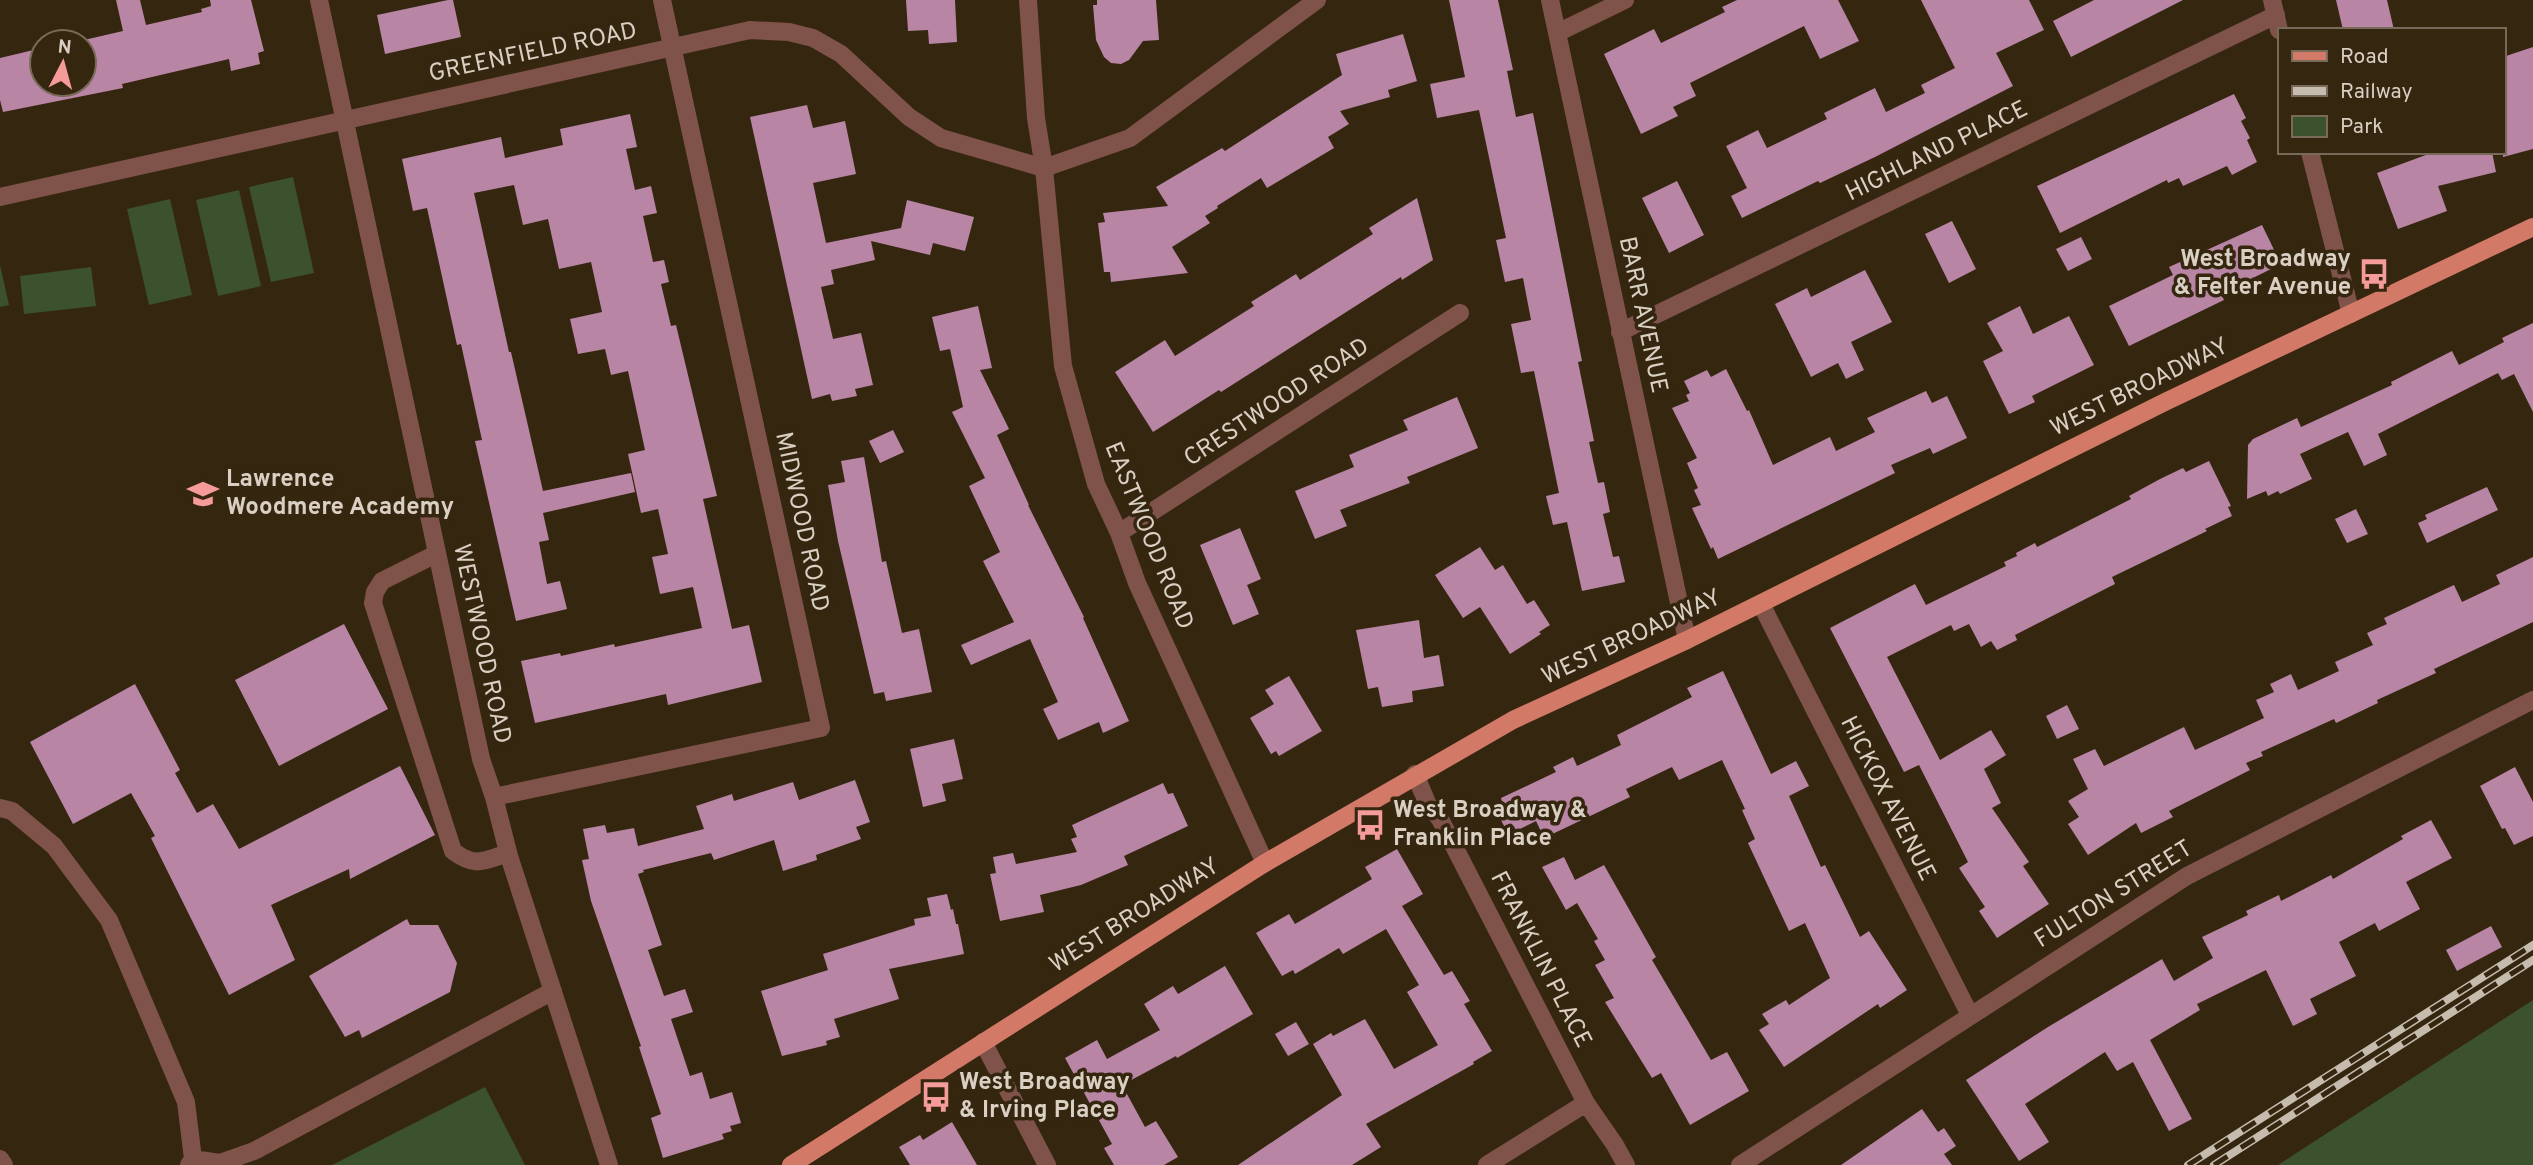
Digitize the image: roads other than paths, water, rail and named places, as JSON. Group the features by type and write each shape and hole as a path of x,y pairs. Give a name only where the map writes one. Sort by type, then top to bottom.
{"main road":[{"name":"WEST BROADWAY","path":"791,1165 1265,863 1415,774 1513,720 1687,640 2167,401 2533,227"}],"street":[{"name":"WESTWOOD ROAD","path":"319,0 481,759 508,853 609,1165"},
{"name":"MIDWOOD ROAD","path":"494,797 821,728 662,0"},
{"name":"EASTWOOD ROAD","path":"1028,0 1036,118 1044,168 1063,366 1096,484 1265,863"},
{"path":"1044,168 1130,138 1317,0"},
{"name":"BARR AVENUE","path":"1550,0 1687,640"},
{"path":"1557,33 1625,0"},
{"name":"HIGHLAND PLACE","path":"1620,332 2275,15"},
{"name":"GREENFIELD ROAD","path":"0,197 750,30 789,32 813,38 841,54 909,117 942,138 1044,168"},
{"path":"2311,154 2351,314"},
{"name":"CRESTWOOD ROAD","path":"1119,533 1460,313"},
{"path":"436,554 382,581 375,592 373,603 453,851 464,860 477,863 508,853"},
{"name":"HICKOX AVENUE","path":"1760,604 1970,1015"},
{"name":"FULTON STREET","path":"1740,1165 2187,876 2533,700"},
{"name":"FRANKLIN PLACE","path":"1415,774 1428,805 1440,819 1586,1103 1626,1165"},
{"path":"0,808 12,811 54,846 109,920 186,1102 191,1162 220,1163 254,1151 553,991"},
{"path":"983,1042 1047,1165"},
{"path":"1486,1165 1586,1103"},
{"path":"0,1159 4,1165"}],"railway":[{"path":"2188,1165 2533,945"},
{"path":"2214,1165 2533,960"}],"place":[{"name":"West Broadway & Felter Avenue","path":"2374,274"},
{"name":"Lawrence Woodmere Academy","path":"203,494"},
{"name":"West Broadway & Franklin Place","path":"1370,825"},
{"name":"West Broadway & Irving Place","path":"936,1097"}]}
